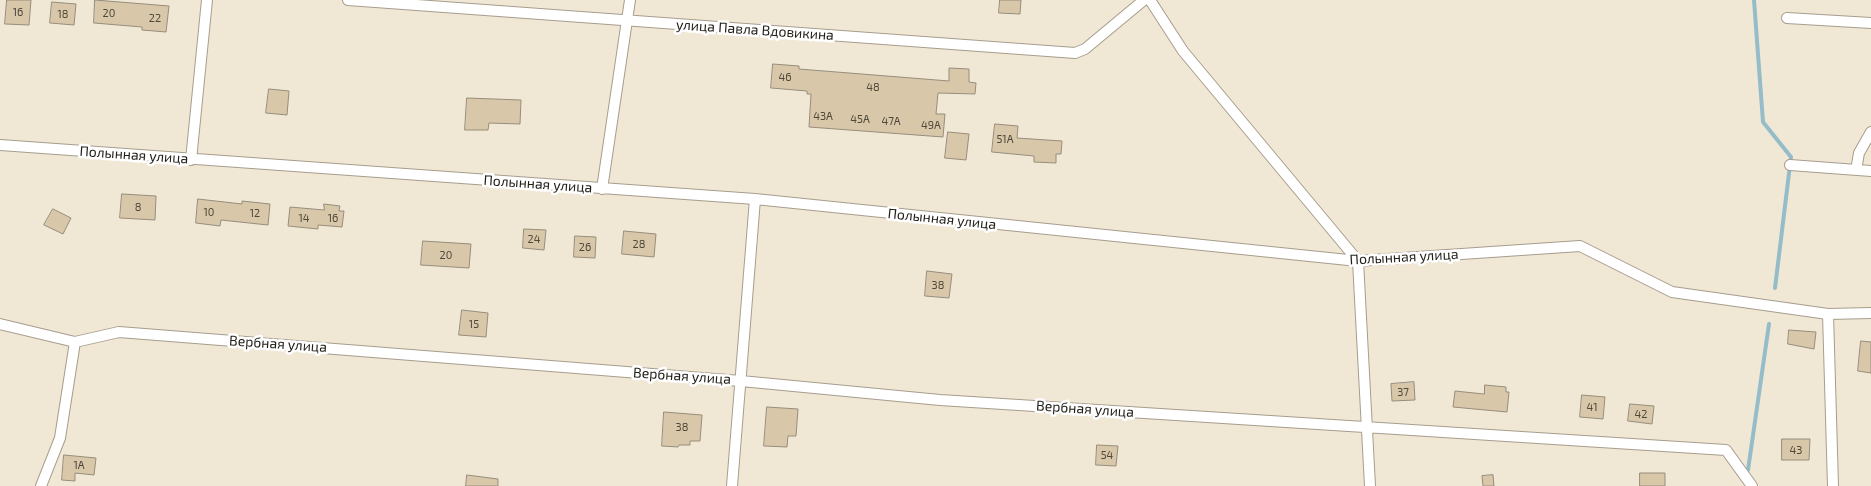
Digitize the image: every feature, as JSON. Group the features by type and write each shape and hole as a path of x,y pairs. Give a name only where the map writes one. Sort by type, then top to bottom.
{"street":[{"path":"191,160 207,0"},
{"name":"улица Павла Вдовикина","path":"348,0 1075,53 1085,49 1144,0"},
{"path":"602,189 630,0"},
{"path":"1150,0 1184,51 1358,261 1370,486"},
{"path":"1787,18 1871,23"},
{"path":"1856,170 1859,153 1871,132"},
{"name":"Полынная улица","path":"0,145 755,199 1358,261 1580,246 1672,292 1828,314 1871,313"},
{"path":"1790,165 1871,171"},
{"path":"732,486 755,199"},
{"path":"1828,314 1834,486"},
{"name":"Вербная улица","path":"0,324 75,342 119,332 741,381 940,400 1726,450 1752,486"},
{"path":"41,486 60,438 75,342"}],"building":[{"path":"7,0 31,0 29,25 5,24"},
{"path":"95,0 169,6 166,32 142,30 142,27 94,23"},
{"path":"1000,0 1021,0 1020,14 999,13"},
{"path":"52,2 76,4 74,25 50,23"},
{"path":"773,64 799,66 799,69 949,81 949,68 969,69 969,82 976,83 975,94 938,93 936,114 945,114 943,137 809,127 811,94 807,94 807,91 771,88"},
{"path":"269,89 289,91 287,115 266,113"},
{"path":"467,98 521,100 520,124 489,123 488,130 465,130"},
{"path":"995,124 1018,126 1017,138 1062,141 1061,154 1056,154 1056,163 1034,162 1034,156 992,152"},
{"path":"948,132 969,134 966,160 945,158"},
{"path":"122,194 156,196 155,220 120,218"},
{"path":"198,199 242,204 242,201 270,204 268,225 221,220 220,226 196,223"},
{"path":"324,204 340,206 339,211 344,211 342,227 318,225 318,229 288,226 290,207 324,210"},
{"path":"53,209 71,218 63,234 44,225"},
{"path":"524,229 546,230 544,250 523,248"},
{"path":"624,231 656,234 654,257 622,254"},
{"path":"575,236 596,237 595,258 574,257"},
{"path":"423,241 471,244 469,268 421,265"},
{"path":"927,271 952,274 949,298 925,296"},
{"path":"462,310 488,313 486,337 459,335"},
{"path":"1789,330 1816,332 1814,349 1788,344"},
{"path":"1861,341 1871,342 1871,373 1858,371"},
{"path":"1414,382 1415,400 1392,401 1391,384"},
{"path":"1485,385 1506,387 1506,392 1509,392 1507,412 1453,407 1455,391 1484,394"},
{"path":"1582,395 1605,397 1603,419 1580,417"},
{"path":"1630,404 1654,406 1652,424 1628,421"},
{"path":"767,407 798,409 796,436 788,436 787,447 764,446"},
{"path":"664,412 702,415 700,441 690,441 690,445 679,445 678,447 662,446"},
{"path":"1782,439 1810,439 1809,460 1782,460"},
{"path":"1097,445 1118,446 1116,466 1096,465"},
{"path":"64,455 96,458 94,475 75,473 75,481 62,480"},
{"path":"1640,473 1665,473 1665,486 1640,486"},
{"path":"467,475 498,479 498,486 466,486"},
{"path":"1493,475 1494,486 1483,486 1482,476"}],"waterway":[{"path":"1754,0 1763,122 1791,157 1775,288"},
{"path":"1748,470 1769,324"}]}
